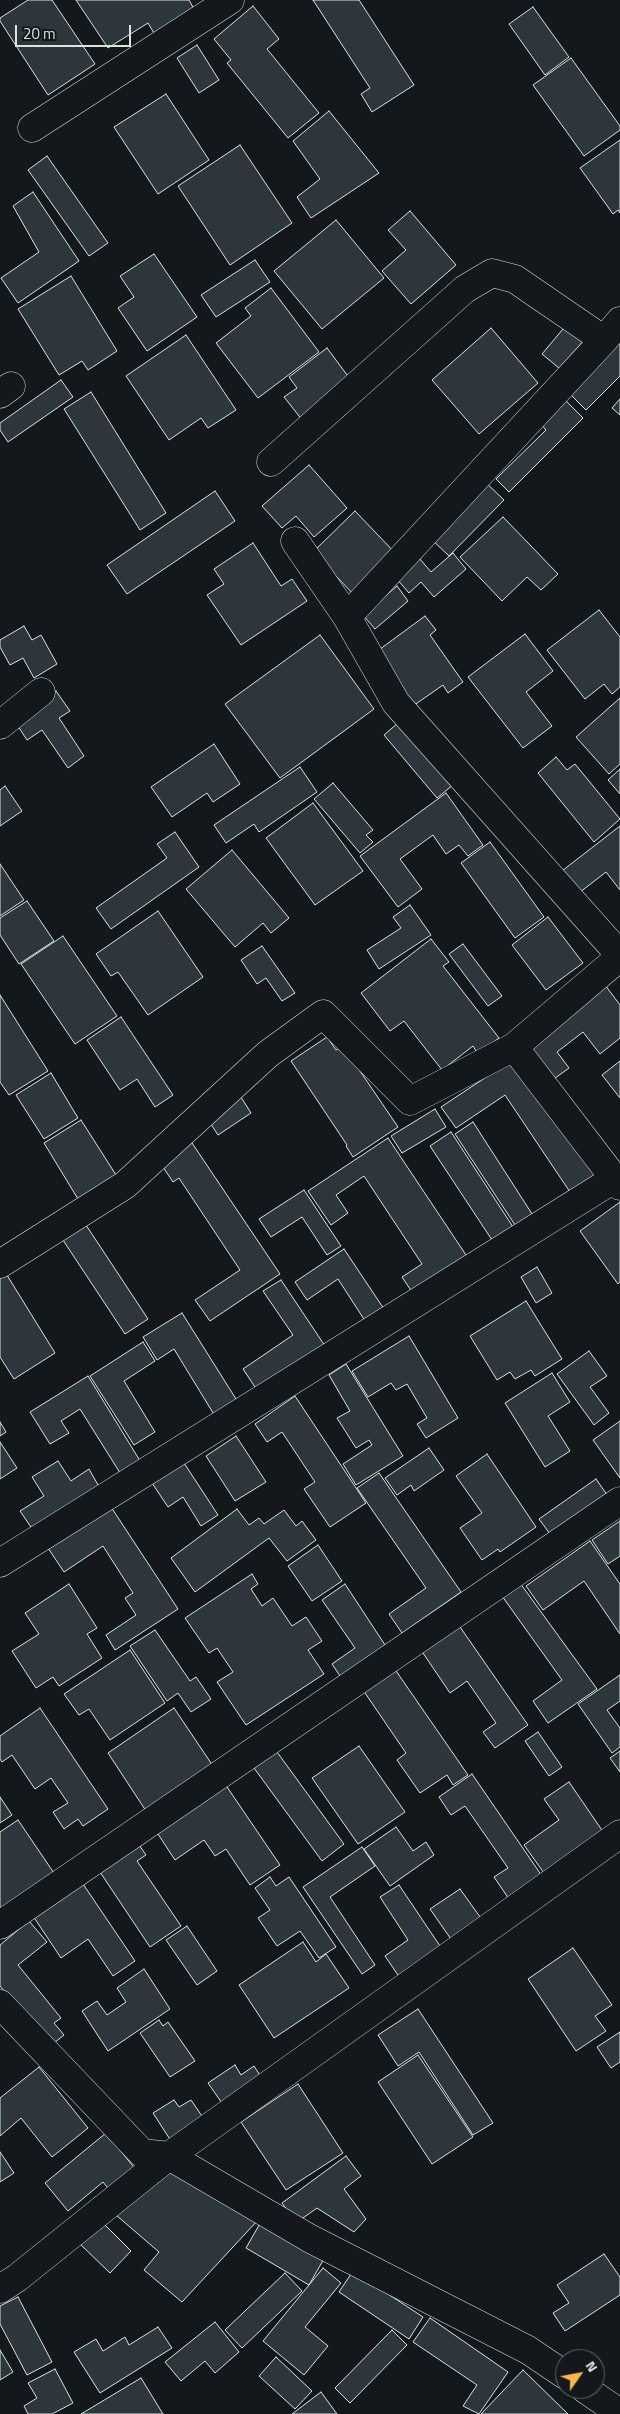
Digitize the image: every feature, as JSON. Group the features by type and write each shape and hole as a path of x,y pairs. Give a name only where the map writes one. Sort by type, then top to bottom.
{"street":[{"path":"32,128 230,0"},
{"path":"271,462 465,289 492,273 516,279 612,330 348,617"},
{"path":"0,1264 125,1185 268,1054 323,1014 410,1102 514,1047 620,956 396,703 348,617 294,541"},
{"path":"0,725 41,692"},
{"path":"0,1563 617,1183 514,1047"},
{"path":"0,1925 620,1501"},
{"path":"0,2289 17,2278 169,2156 620,1834"},
{"path":"0,2004 142,2153 169,2156 309,2238 528,2350 555,2368"},
{"path":"600,2399 620,2413"}],"building":[{"path":"28,0 52,0 95,64 48,95 0,21 0,18"},
{"path":"76,0 189,0 194,9 155,35 148,23 108,48"},
{"path":"313,0 359,0 414,85 372,112 361,94 370,88"},
{"path":"253,6 279,39 267,49 319,113 288,138 227,63 231,60 214,39"},
{"path":"533,7 569,57 545,75 509,24"},
{"path":"197,45 219,80 199,93 177,58"},
{"path":"571,58 620,126 620,130 584,156 533,85"},
{"path":"166,94 209,160 158,194 114,127"},
{"path":"329,111 379,173 311,218 297,197 320,179 293,141"},
{"path":"620,140 620,213 618,210 613,214 580,168"},
{"path":"240,145 292,223 230,265 178,186"},
{"path":"47,156 108,243 89,256 28,170"},
{"path":"33,192 79,261 18,303 1,278 39,252 13,206"},
{"path":"410,211 456,265 411,304 382,271 406,250 388,230"},
{"path":"336,220 384,278 322,329 274,271"},
{"path":"154,254 197,317 147,351 118,308 134,297 120,276"},
{"path":"255,260 270,282 216,317 201,295"},
{"path":"71,276 117,351 88,370 82,361 59,375 18,309"},
{"path":"271,288 319,352 258,398 216,343 251,316 245,308"},
{"path":"568,323 586,338 559,368 542,354"},
{"path":"491,328 538,383 479,434 432,380"},
{"path":"186,335 236,410 208,428 201,418 169,440 126,376"},
{"path":"620,342 620,376 586,410 569,393"},
{"path":"327,348 353,383 303,421 284,397 297,388 289,377"},
{"path":"61,380 73,397 8,442 0,430 0,423"},
{"path":"91,392 166,513 140,530 64,409"},
{"path":"620,399 620,415 612,408"},
{"path":"565,400 583,418 509,492 496,479 546,430 541,424"},
{"path":"309,465 347,508 314,537 296,516 282,528 262,506"},
{"path":"481,478 504,500 449,556 427,535"},
{"path":"215,491 235,521 127,594 107,565"},
{"path":"355,511 398,556 356,597 313,552"},
{"path":"503,517 558,574 541,590 527,577 502,601 460,557"},
{"path":"253,543 281,586 292,579 307,601 241,645 207,595 224,584 214,569"},
{"path":"453,553 466,569 434,597 421,582 409,593 396,578 419,558 431,572"},
{"path":"397,586 408,601 375,629 363,615"},
{"path":"599,610 620,637 620,687 612,694 604,684 585,699 547,650"},
{"path":"425,616 436,630 430,635 463,682 448,693 443,685 410,708 372,655"},
{"path":"24,626 32,640 41,635 57,664 34,678 23,658 10,665 0,647 0,640"},
{"path":"525,634 553,671 526,692 552,726 523,748 468,677"},
{"path":"320,635 374,709 280,778 225,704"},
{"path":"56,691 70,711 59,718 84,756 68,768 42,730 27,740 14,720"},
{"path":"620,698 620,764 609,774 576,737"},
{"path":"405,717 459,780 437,798 384,735"},
{"path":"214,744 240,784 213,802 207,793 172,817 151,787"},
{"path":"556,757 567,770 575,764 620,819 594,842 538,773"},
{"path":"300,767 317,792 259,832 254,824 226,843 214,825"},
{"path":"620,769 620,794 608,780"},
{"path":"333,783 373,830 366,835 373,842 360,853 314,799"},
{"path":"5,786 22,811 0,826 0,790"},
{"path":"446,793 483,845 468,856 459,845 446,854 433,835 400,859 422,889 398,907 360,856"},
{"path":"313,803 363,871 315,905 266,838"},
{"path":"620,826 620,890 606,872 575,896 558,874"},
{"path":"175,832 199,867 111,929 96,908 167,858 157,844"},
{"path":"490,842 544,917 515,938 461,863"},
{"path":"232,850 289,918 271,933 263,923 235,947 186,889"},
{"path":"0,864 24,900 0,916"},
{"path":"27,901 54,941 19,964 0,935 0,918"},
{"path":"410,905 431,935 379,969 367,950 401,928 393,917"},
{"path":"158,911 203,977 148,1015 118,972 111,976 96,954"},
{"path":"548,917 583,963 546,990 512,945"},
{"path":"63,936 117,1016 75,1044 21,964"},
{"path":"431,939 449,962 443,966 499,1038 478,1054 473,1046 442,1070 404,1021 390,1031 361,993"},
{"path":"463,944 502,996 488,1006 449,954"},
{"path":"262,946 295,993 282,1001 266,978 257,984 241,960"},
{"path":"605,985 620,1005 620,1038 600,1054 583,1032 557,1052 569,1068 551,1081 524,1047"},
{"path":"0,995 48,1071 9,1095 0,1082"},
{"path":"121,1017 173,1095 155,1107 137,1079 120,1090 87,1040"},
{"path":"327,1037 336,1050 343,1046 398,1127 353,1157 291,1061"},
{"path":"518,1056 597,1174 570,1192 505,1095 456,1128 441,1107"},
{"path":"620,1061 620,1098 602,1075"},
{"path":"51,1073 78,1118 44,1139 16,1095"},
{"path":"239,1094 251,1113 218,1135 205,1115"},
{"path":"435,1109 446,1127 402,1153 391,1136"},
{"path":"81,1120 116,1175 78,1199 44,1143"},
{"path":"473,1122 534,1217 517,1228 455,1134"},
{"path":"451,1132 515,1230 494,1243 430,1146"},
{"path":"388,1138 470,1261 416,1298 402,1277 422,1264 364,1176 336,1195 348,1213 331,1225 308,1191"},
{"path":"192,1143 280,1274 210,1321 195,1300 240,1270 179,1178 173,1182 161,1164"},
{"path":"304,1190 341,1246 327,1255 302,1217 271,1237 259,1219"},
{"path":"620,1202 620,1282 618,1284 580,1231"},
{"path":"82,1219 148,1319 125,1334 59,1234"},
{"path":"344,1249 388,1315 369,1327 338,1279 307,1300 295,1282"},
{"path":"2,1267 55,1353 14,1379 0,1357 0,1268"},
{"path":"537,1267 552,1293 536,1303 521,1277"},
{"path":"281,1280 329,1352 261,1396 243,1369 293,1335 263,1291"},
{"path":"526,1301 562,1359 535,1376 531,1370 515,1379 510,1372 497,1380 470,1336"},
{"path":"182,1313 241,1407 218,1421 174,1349 157,1360 143,1337"},
{"path":"409,1336 458,1418 426,1438 417,1424 427,1418 407,1384 396,1390 391,1383 368,1397 352,1371"},
{"path":"143,1342 155,1361 124,1381 155,1432 134,1445 90,1376"},
{"path":"589,1351 607,1376 590,1387 609,1413 594,1425 557,1374"},
{"path":"346,1364 403,1456 356,1485 343,1464 372,1445 369,1440 356,1448 337,1418 350,1411 329,1375"},
{"path":"552,1373 570,1402 548,1416 570,1451 545,1467 505,1403"},
{"path":"88,1376 142,1464 122,1476 80,1409 61,1421 69,1433 50,1444 30,1412"},
{"path":"295,1396 366,1503 330,1527 304,1489 315,1482 282,1432 267,1442 255,1424"},
{"path":"620,1421 620,1478 593,1440"},
{"path":"0,1422 6,1432 0,1436"},
{"path":"236,1436 266,1482 235,1501 206,1456"},
{"path":"0,1442 17,1468 0,1479"},
{"path":"429,1448 444,1470 414,1491 411,1485 397,1495 385,1478"},
{"path":"487,1454 536,1527 500,1552 498,1549 482,1560 460,1528 482,1513 456,1476"},
{"path":"58,1461 71,1481 89,1469 102,1492 35,1533 20,1511 44,1496 32,1477"},
{"path":"184,1463 218,1515 201,1526 183,1497 168,1507 152,1483"},
{"path":"379,1473 461,1592 402,1633 389,1614 426,1588 357,1488"},
{"path":"596,1479 610,1499 553,1538 539,1519"},
{"path":"111,1507 178,1609 115,1650 106,1635 136,1615 125,1598 133,1593 103,1546 64,1572 48,1548"},
{"path":"237,1509 249,1525 259,1518 264,1524 284,1510 296,1526 302,1521 316,1540 287,1561 269,1538 195,1592 171,1558"},
{"path":"620,1521 620,1556 608,1564 592,1540"},
{"path":"590,1541 620,1584 620,1634 584,1581 543,1610 526,1586"},
{"path":"318,1545 342,1581 312,1601 288,1566"},
{"path":"252,1574 258,1584 251,1589 262,1606 273,1598 292,1626 306,1617 322,1641 308,1650 324,1674 246,1725 217,1682 233,1672 217,1648 209,1653 185,1618"},
{"path":"520,1583 597,1689 548,1723 533,1701 562,1680 502,1596"},
{"path":"69,1584 97,1628 87,1634 102,1658 59,1686 53,1677 36,1688 12,1651 39,1634 25,1613"},
{"path":"345,1584 387,1648 342,1679 332,1664 355,1648 322,1600"},
{"path":"458,1624 528,1725 495,1748 483,1732 496,1723 467,1681 450,1693 421,1650"},
{"path":"155,1630 190,1681 196,1677 211,1699 191,1712 178,1693 167,1701 130,1646"},
{"path":"130,1650 165,1703 110,1740 89,1709 79,1715 64,1694"},
{"path":"394,1668 468,1775 453,1785 447,1775 420,1793 397,1760 406,1753 363,1690"},
{"path":"620,1675 620,1701 607,1710 620,1728 620,1747 612,1753 578,1704"},
{"path":"40,1708 108,1809 83,1826 78,1819 64,1829 53,1812 68,1803 51,1778 35,1789 12,1755 2,1762 0,1759 0,1736"},
{"path":"174,1708 215,1769 148,1814 108,1753"},
{"path":"538,1732 562,1767 549,1776 525,1741"},
{"path":"359,1746 405,1812 358,1844 312,1778"},
{"path":"620,1751 620,1772 610,1758"},
{"path":"277,1752 344,1844 322,1861 254,1768"},
{"path":"472,1774 544,1879 511,1902 494,1877 508,1868 465,1806 451,1815 439,1797"},
{"path":"569,1782 608,1839 549,1880 524,1845 559,1820 544,1799"},
{"path":"225,1784 280,1865 250,1885 226,1849 215,1856 204,1840 175,1860 156,1831"},
{"path":"0,1797 12,1815 0,1823"},
{"path":"18,1820 58,1879 0,1918 0,1832"},
{"path":"396,1827 413,1851 426,1842 434,1855 390,1886 364,1849"},
{"path":"137,1842 146,1855 137,1861 181,1926 150,1947 98,1869"},
{"path":"362,1847 375,1866 330,1897 375,1965 362,1974 303,1887"},
{"path":"270,1877 276,1886 289,1877 336,1947 319,1958 300,1931 277,1946 258,1918 270,1910 255,1888"},
{"path":"81,1881 135,1961 113,1976 88,1939 61,1958 31,1913"},
{"path":"399,1885 442,1949 400,1978 385,1956 408,1940 380,1897"},
{"path":"460,1889 483,1921 453,1942 430,1909"},
{"path":"29,1921 47,1942 18,1965 61,2018 54,2023 64,2035 49,2047 0,1986 0,1945"},
{"path":"187,1926 217,1971 197,1985 166,1940"},
{"path":"303,1942 316,1962 326,1954 349,1988 274,2038 239,1985"},
{"path":"573,1948 612,2005 595,2016 606,2031 576,2051 528,1979"},
{"path":"144,1969 170,2009 108,2051 82,2011 97,2001 107,2015 126,2002 117,1988"},
{"path":"418,2009 493,2123 473,2135 419,2052 398,2066 378,2035"},
{"path":"159,2020 163,2026 168,2022 195,2061 170,2077 140,2033"},
{"path":"620,2032 620,2062 611,2068 597,2047"},
{"path":"418,2055 473,2137 432,2164 378,2082"},
{"path":"235,2065 241,2075 254,2066 263,2080 224,2106 208,2083"},
{"path":"39,2067 88,2128 52,2157 21,2118 0,2136 0,2098"},
{"path":"298,2084 343,2153 286,2190 241,2122"},
{"path":"174,2100 179,2107 191,2100 206,2122 173,2144 153,2113"},
{"path":"106,2133 137,2171 111,2192 103,2182 68,2211 45,2183"},
{"path":"0,2152 14,2173 0,2182"},
{"path":"346,2156 361,2176 344,2189 366,2219 354,2232 317,2208 296,2223 282,2203"},
{"path":"168,2171 258,2220 182,2302 144,2270 159,2252 116,2215"},
{"path":"262,2220 325,2257 309,2285 246,2248"},
{"path":"102,2222 131,2251 110,2273 80,2244"},
{"path":"604,2254 620,2277 620,2295 565,2331 553,2313 569,2303 557,2285"},
{"path":"323,2268 341,2283 305,2327 328,2346 304,2375 263,2341"},
{"path":"353,2271 423,2317 409,2339 339,2292"},
{"path":"285,2273 302,2291 242,2348 225,2330"},
{"path":"18,2297 52,2362 27,2375 0,2324 0,2306"},
{"path":"430,2318 508,2372 479,2414 463,2406 477,2385 413,2342"},
{"path":"215,2322 239,2352 215,2373 205,2361 181,2381 165,2362"},
{"path":"158,2327 172,2348 100,2393 74,2352 96,2339 103,2351 125,2337 129,2345"},
{"path":"392,2330 407,2345 350,2403 335,2388"},
{"path":"0,2350 13,2372 0,2380"},
{"path":"276,2357 312,2391 295,2409 259,2376"},
{"path":"55,2369 73,2403 52,2414 28,2414 24,2406 37,2398 28,2383"},
{"path":"523,2370 568,2414 481,2414"},
{"path":"141,2378 163,2414 81,2414"},
{"path":"321,2392 337,2414 292,2414"}]}
